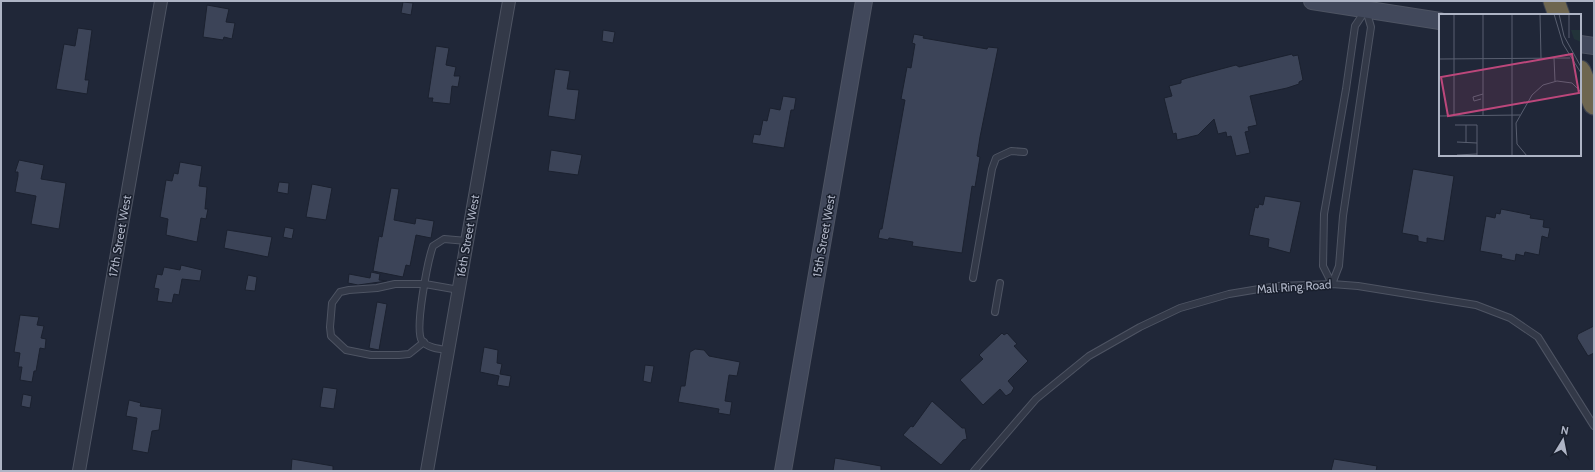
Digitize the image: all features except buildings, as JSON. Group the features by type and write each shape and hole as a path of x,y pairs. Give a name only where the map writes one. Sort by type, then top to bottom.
{"highway":[{"path":"1554,1 1559,14"},
{"path":"1581,73 1594,104"}],"street":[{"name":"17th Street West","path":"79,471 161,1"},
{"name":"16th Street West","path":"427,471 509,1"},
{"name":"15th Street West","path":"783,471 864,1"},
{"path":"1312,1 1439,21"},
{"path":"1581,44 1594,46"}],"lane":[{"path":"1332,284 1323,266 1324,214 1355,26 1366,9"},
{"path":"1332,284 1339,266 1343,216 1371,27 1366,9"},
{"path":"973,278 992,169 996,158 1011,151 1024,152"},
{"path":"448,350 431,347 424,342 420,336 418,329 425,284 433,246 444,239 467,241"},
{"path":"995,312 1000,283"},
{"path":"424,342 409,354 388,356 350,352 339,345 331,336 330,327 332,303 340,292 377,288 395,284 425,284 459,290"},
{"name":"Mall Ring Road","path":"974,471 1036,399 1089,356 1144,324 1180,308 1230,294 1276,286 1332,284 1358,286 1476,305 1510,318 1538,337 1594,426"}]}
